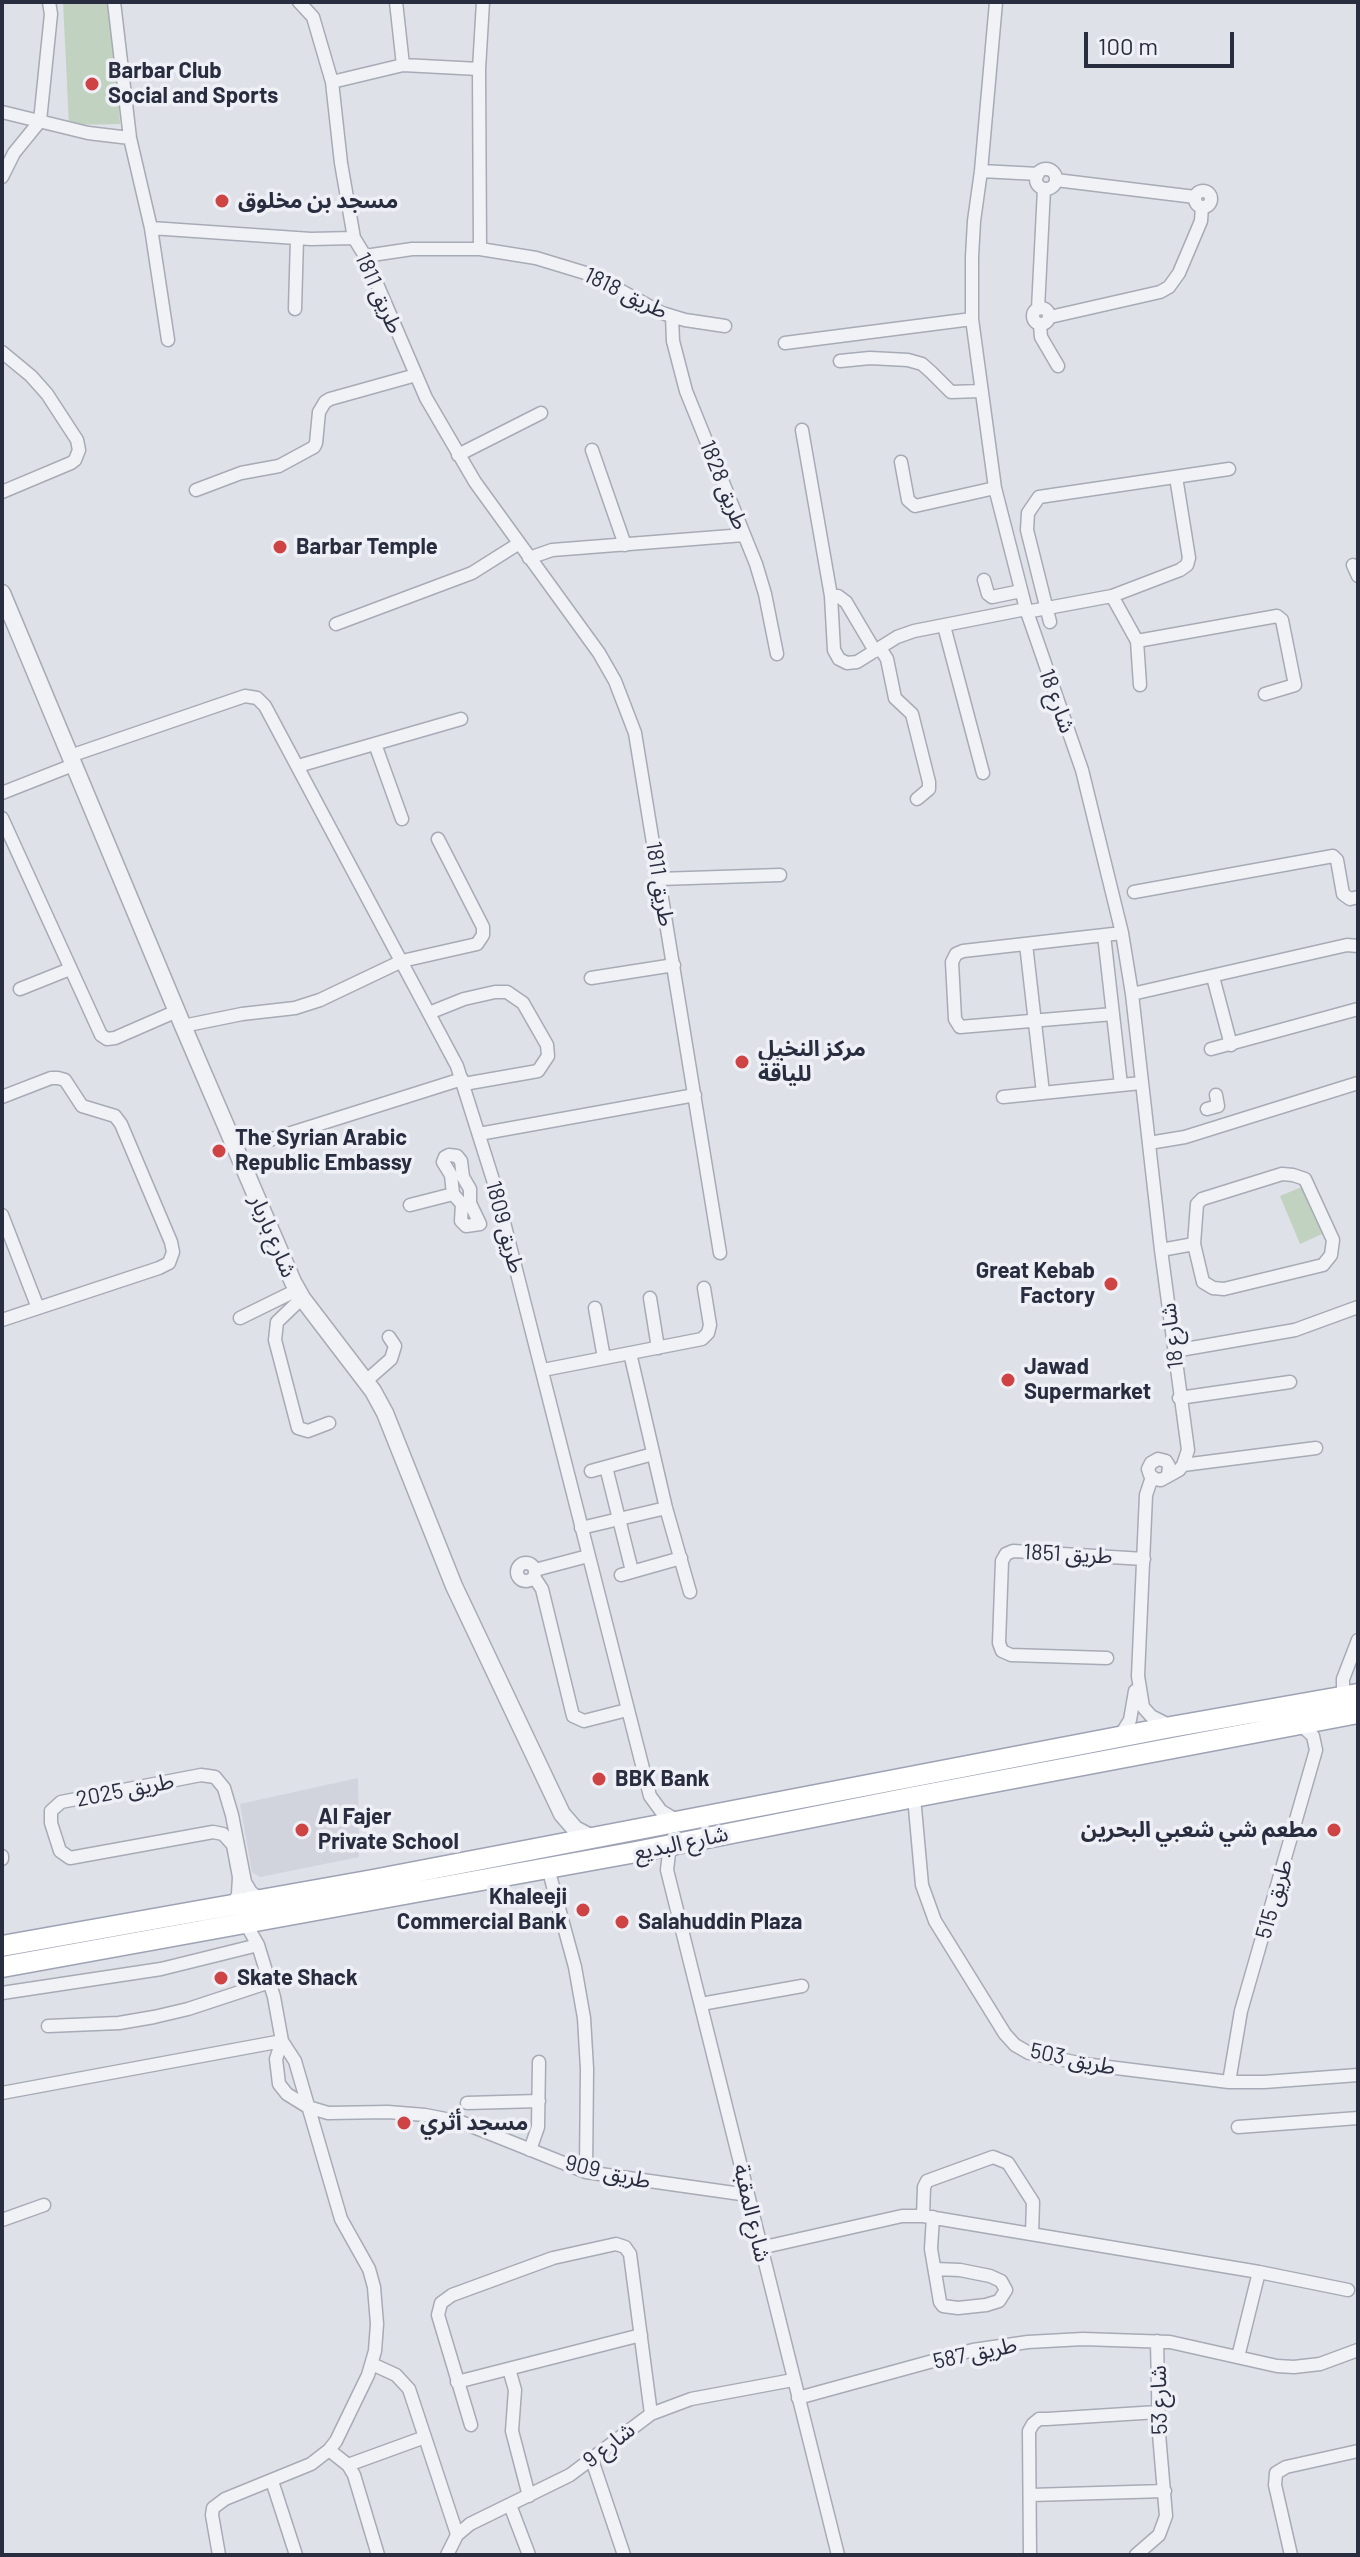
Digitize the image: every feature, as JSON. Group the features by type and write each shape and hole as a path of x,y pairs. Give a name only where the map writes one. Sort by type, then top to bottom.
{"main road":[{"name":"شارع البديع","path":"2,1967 636,1852 675,1844 747,1818 1120,1736 1350,1695"},
{"name":"شارع البديع","path":"2,1946 677,1821 747,1818 914,1797 1358,1713"}],"street":[{"path":"2,177 14,153 40,121 51,14 49,2"},
{"path":"114,2 130,138 151,228 168,340"},
{"name":"طريق 1811","path":"299,2 313,17 332,82 354,238 365,256 416,375 458,455 518,544 599,653 635,733 720,1253"},
{"path":"396,2 403,65"},
{"path":"480,249 479,69 483,2"},
{"name":"شارع 18","path":"996,2 972,257 972,319 981,391 995,488 1021,591 1082,770 1122,933 1187,1443 1187,1458 1183,1465"},
{"path":"332,82 403,65 479,69"},
{"path":"2,112 88,133 130,138"},
{"path":"981,175 1039,181 1051,188 1056,180 1199,202 1201,221 1179,273 1165,290 1045,321"},
{"path":"1039,181 1038,309 1046,309 1041,337 1058,366"},
{"path":"151,228 297,238 354,238"},
{"path":"295,309 297,238"},
{"name":"طريق 1818","path":"365,256 412,249 480,249 536,258 592,275 672,316 725,326"},
{"name":"طريق 1828","path":"672,316 673,341 686,391 761,579 777,654"},
{"path":"785,343 972,319"},
{"path":"2,492 71,463 79,450 77,440 47,394 31,376 3,357"},
{"path":"840,361 870,358 908,360 922,364 951,392 981,391"},
{"path":"196,490 241,473 279,466 314,447 319,412 330,399 416,375"},
{"path":"458,455 541,413"},
{"path":"802,430 831,596 834,650 839,659 852,663 905,633 1112,596 1180,570 1187,565 1189,558 1176,477"},
{"path":"592,450 625,545"},
{"path":"901,462 908,500 915,506 995,488"},
{"path":"1050,622 1027,530 1028,513 1039,497 1229,469"},
{"path":"529,558 552,550 744,535"},
{"path":"336,624 472,573 518,544"},
{"path":"984,580 992,597 1021,591"},
{"name":"شارع باربار","path":"2,593 7,620 71,760 300,1294 366,1381 385,1413 454,1586 562,1814 575,1829 592,1838"},
{"path":"831,596 841,597 846,602 887,659 895,698 912,714 929,782 929,789 917,799"},
{"path":"1112,596 1137,641 1140,685"},
{"path":"1137,641 1277,616 1282,620 1295,685 1265,694"},
{"path":"944,626 983,773"},
{"name":"طريق 1809","path":"2,793 71,760 249,696 263,703 402,961 463,1082 494,1183 543,1370 650,1796 642,1828"},
{"path":"298,766 461,719"},
{"path":"375,744 402,819"},
{"path":"2,818 98,1033 107,1039 180,1018 295,1008 320,1000 402,961 480,941 483,935 481,923 438,839"},
{"path":"1134,892 1333,856 1337,860 1343,894 1350,899 1358,897"},
{"path":"659,879 780,875"},
{"path":"1113,1014 964,1028 955,1019 952,962 956,954 963,951 1122,933"},
{"path":"1104,935 1121,1085"},
{"path":"1026,944 1043,1093"},
{"path":"1132,994 1347,945 1358,946"},
{"path":"591,978 674,965"},
{"path":"20,989 70,969"},
{"path":"1213,977 1231,1045"},
{"path":"269,1140 463,1082 538,1071 548,1056 547,1045 523,1003 507,992 464,999 429,1013"},
{"path":"1211,1049 1358,1009"},
{"path":"2,1097 58,1078 65,1080 82,1106 107,1112 121,1124 173,1252 165,1266 2,1320"},
{"path":"1003,1097 1141,1083"},
{"path":"1149,1143 1176,1140 1358,1083"},
{"path":"479,1134 695,1095"},
{"path":"1214,1104 1224,1125"},
{"path":"1282,1174 1305,1179 1333,1240 1331,1255 1323,1265 1224,1289 1213,1288 1203,1282 1194,1244 1197,1204 1202,1199 1282,1174"},
{"path":"453,1194 457,1176 470,1189"},
{"path":"470,1189 494,1183"},
{"path":"466,1205 470,1189"},
{"path":"453,1194 486,1222"},
{"path":"410,1205 453,1194"},
{"path":"2,1215 38,1308"},
{"path":"1161,1250 1194,1244"},
{"path":"543,1370 698,1340 708,1333 710,1325 704,1288"},
{"path":"240,1318 300,1294"},
{"path":"300,1294 277,1322 275,1340 298,1428 308,1431 329,1423"},
{"path":"650,1298 658,1348"},
{"path":"1174,1351 1295,1330 1358,1307"},
{"path":"595,1308 604,1358"},
{"path":"366,1381 391,1359 395,1346 389,1337"},
{"path":"630,1353 666,1508 690,1592"},
{"name":"شارع 18","path":"1179,1398 1290,1382"},
{"path":"1160,1478 1148,1469 1151,1463 1158,1459 1166,1461 1187,1443"},
{"path":"1160,1478 1183,1465 1316,1448"},
{"path":"591,1471 653,1454"},
{"path":"1120,1736 1130,1720 1138,1676 1147,1489 1170,1470 1166,1461"},
{"path":"606,1467 619,1518 626,1573 681,1558"},
{"path":"581,1528 666,1508"},
{"name":"طريق 1851","path":"1107,1658 1011,1655 1002,1651 999,1643 1002,1561 1006,1554 1013,1551 1144,1559"},
{"path":"588,1556 534,1573 542,1589 573,1716 584,1721 627,1710"},
{"path":"1350,1695 1343,1679 1358,1640"},
{"path":"1138,1676 1143,1707 1151,1716 1171,1727"},
{"name":"طريق 515","path":"1229,2082 1241,2011 1316,1750 1313,1736 1300,1724"},
{"name":"طريق 2025","path":"213,1832 74,1859 60,1851 50,1815 61,1802 206,1774 215,1777 222,1784 232,1815 245,1882 261,1900"},
{"path":"650,1796 661,1811 677,1821"},
{"name":"طريق 503","path":"914,1797 922,1885 931,1910 1005,2034 1015,2045 1029,2053 1084,2064 1229,2082 1358,2075"},
{"path":"555,1846 561,1831 562,1814"},
{"path":"213,1832 232,1815"},
{"path":"213,1832 226,1836 233,1845 239,1883 233,1905"},
{"path":"667,1870 669,1853 675,1844"},
{"path":"636,1852 656,1860 667,1870"},
{"path":"548,1868 575,1967 584,2018 586,2172"},
{"name":"شارع المقبة","path":"667,1870 838,2555"},
{"path":"219,2555 213,2508 225,2499 311,2464 329,2450 372,2364 376,2337 374,2287 369,2269 341,2219 295,2061 282,2041 270,1982 258,1945 246,1924"},
{"path":"2,1993 161,1969 258,1945"},
{"path":"48,2026 119,2023 154,2017 270,1982"},
{"path":"701,2004 802,1986"},
{"path":"2,2093 282,2041"},
{"name":"طريق 909","path":"282,2041 276,2059 279,2084 287,2094 308,2107 328,2113 388,2112 461,2122 586,2172 748,2195"},
{"path":"530,2150 538,2127 539,2062"},
{"path":"467,2103 539,2101"},
{"path":"1238,2127 1358,2118"},
{"path":"935,2269 990,2276 1001,2281 1006,2290 999,2301 986,2305 943,2306 940,2302 930,2243 924,2187 927,2181 993,2157 1008,2163 1033,2202 1032,2234"},
{"path":"2,2220 44,2205"},
{"path":"760,2248 902,2216 928,2217 1259,2272 1348,2290"},
{"path":"471,2425 438,2315 441,2303 452,2295 579,2250 616,2244 625,2247 630,2254 651,2414"},
{"path":"1238,2357 1259,2272"},
{"path":"457,2382 641,2335"},
{"name":"طريق 587","path":"798,2398 1000,2345 1069,2339 1157,2341"},
{"name":"شارع 53","path":"1136,2555 1152,2543 1164,2526 1157,2341 1277,2366 1309,2366 1358,2350"},
{"path":"372,2364 403,2381 412,2399 457,2534 447,2555"},
{"path":"509,2369 515,2390 512,2431 529,2496"},
{"name":"شارع 9","path":"457,2534 470,2524 570,2475 651,2414 691,2399 793,2380"},
{"path":"1030,2555 1029,2431 1033,2424 1039,2419 1158,2412"},
{"path":"348,2465 425,2437"},
{"path":"329,2450 348,2465 354,2475 378,2555"},
{"path":"1291,2555 1274,2479 1276,2473 1286,2467 1358,2451"},
{"path":"592,2460 624,2555"},
{"path":"272,2481 296,2555"},
{"path":"1031,2495 1165,2491"},
{"path":"510,2505 529,2555"}],"shaded area":[{"name":"Al Fajer Private School","path":"358,1778 359,1857 260,1877 252,1872 240,1804"}],"green space":[{"name":"Barbar Club Social and Sports","path":"63,2 107,2 115,45 120,124 69,125"},
{"path":"1304,1186 1322,1234 1300,1244 1280,1196"}],"place":[{"name":"Barbar Club Social and Sports","path":"92,84"},
{"name":"مسجد بن مخلوق","path":"222,201"},
{"name":"Barbar Temple","path":"280,547"},
{"name":"مركز النخيل للياقة","path":"742,1062"},
{"name":"The Syrian Arabic Republic Embassy","path":"219,1151"},
{"name":"Great Kebab Factory","path":"1111,1284"},
{"name":"Jawad Supermarket","path":"1008,1380"},
{"name":"BBK Bank","path":"599,1779"},
{"name":"Al Fajer Private School","path":"302,1830"},
{"name":"مطعم شي شعبي البحرين","path":"1334,1830"},
{"name":"Khaleeji Commercial Bank","path":"583,1910"},
{"name":"Salahuddin Plaza","path":"622,1922"},
{"name":"Skate Shack","path":"221,1978"},
{"name":"مسجد أثري","path":"404,2123"}]}
